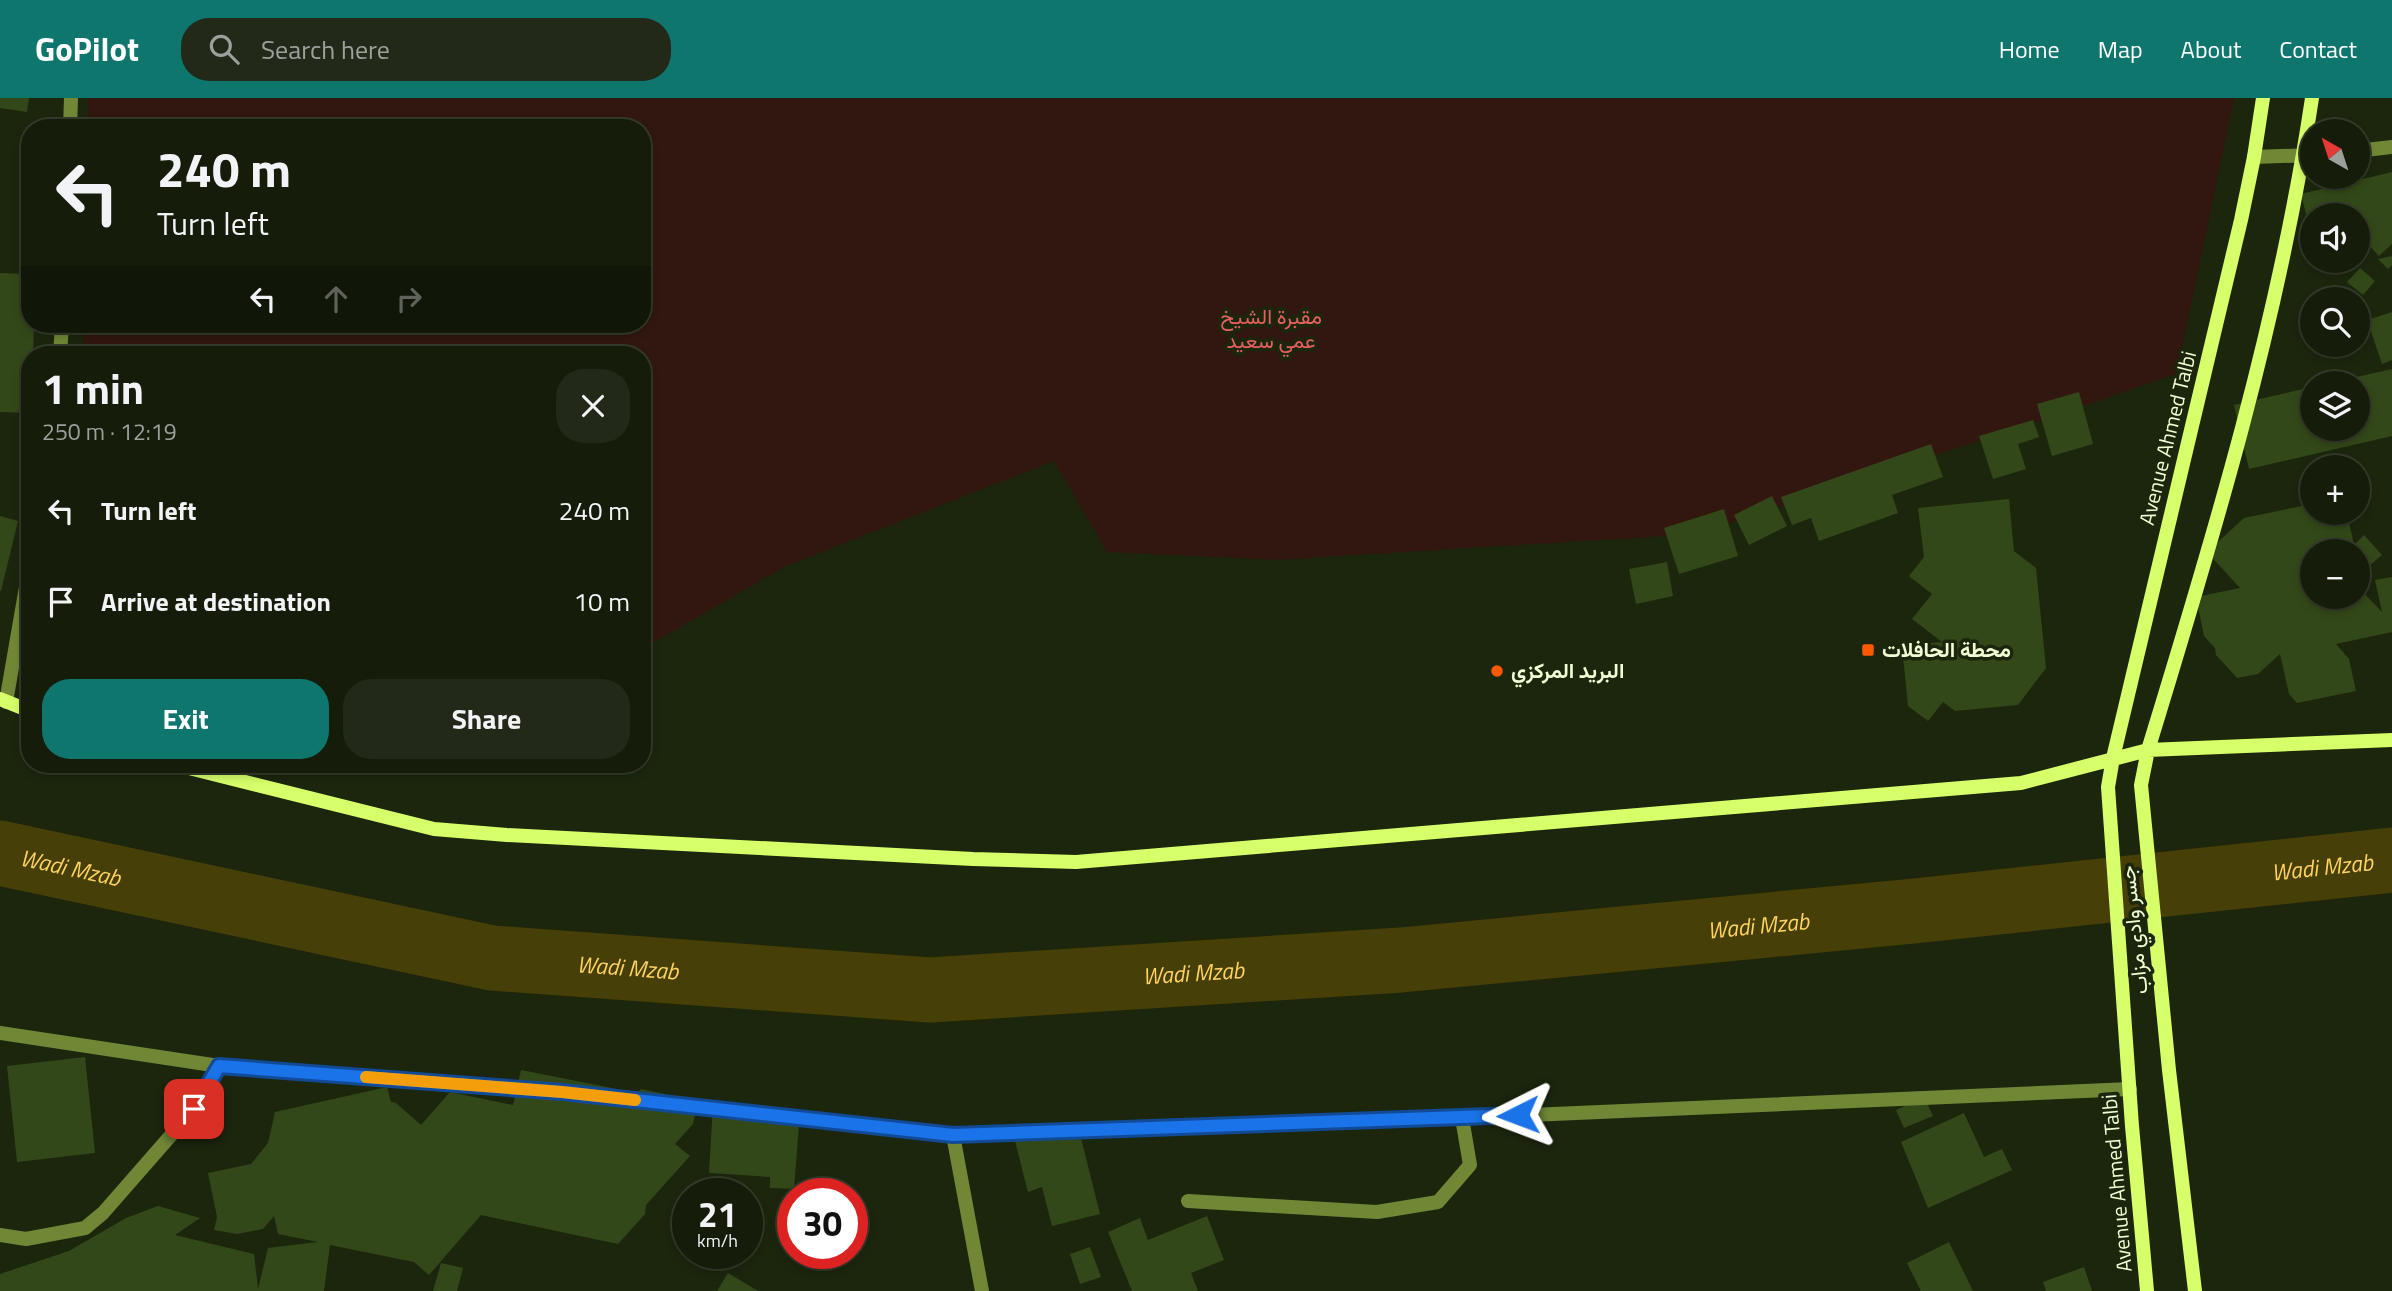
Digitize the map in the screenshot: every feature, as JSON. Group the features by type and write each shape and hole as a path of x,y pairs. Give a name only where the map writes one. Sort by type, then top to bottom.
{"main road":[{"name":"Avenue Ahmed Talbi","path":"2108,787 2255,157 2263,98"},
{"name":"جسر وادي مزاب","path":"2311,119 2312,98"},
{"name":"جسر وادي مزاب","path":"2195,1291 2169,1070 2141,785 2148,750 2217,526 2248,409 2300,187"},
{"path":"3,701 21,708"},
{"path":"209,773 434,829 740,847 1076,862 2021,783 2148,750 2392,740"},
{"name":"جسر وادي مزاب","path":"2108,787 2129,1072"},
{"name":"Avenue Ahmed Talbi","path":"2129,1072 2147,1291"}],"street":[{"path":"70,119 71,98"},
{"path":"2370,149 2392,147"},
{"path":"2255,157 2300,155"},
{"path":"3,701 21,610"},
{"path":"0,1033 219,1066 562,1092 953,1135 1462,1118 2130,1089"},
{"path":"0,1235 26,1239 85,1228 103,1213 194,1109 219,1066"},
{"path":"1188,1201 1377,1212 1438,1202 1470,1165 1462,1118"},
{"path":"953,1135 982,1291"}],"green space":[{"name":"مقبرة الشيخ عمي سعيد","path":"88,98 2234,98 2177,373 2090,404 1697,534 1275,560 1107,552 1054,461 786,566 651,644 651,346 83,346 84,333 651,333 651,119 87,119"}],"building":[{"path":"0,98 29,98 27,112 0,108"},
{"path":"2392,172 2392,244 2379,256 2370,247 2370,203 2303,203 2301,194 2322,189 2370,189 2370,177"},
{"path":"2392,256 2392,265 2388,269 2378,259"},
{"path":"0,273 21,274 21,333 34,333 33,346 21,346 21,413 0,412"},
{"path":"2355,273 2366,273 2375,281 2370,287 2353,287 2347,282"},
{"path":"2392,312 2392,360 2382,364 2370,329 2370,319"},
{"path":"2392,369 2392,436 2310,455 2300,455 2300,457 2249,469 2234,405 2300,390 2300,441 2370,441 2370,374"},
{"path":"2079,392 2093,444 2052,456 2037,404"},
{"path":"2033,420 2039,437 2018,444 2026,469 1993,479 1979,436"},
{"path":"1931,444 1943,477 1892,495 1898,513 1819,541 1811,518 1792,525 1781,497"},
{"path":"1772,496 1787,526 1749,545 1734,515"},
{"path":"2009,499 2014,551 2036,568 2046,668 2018,705 1955,711 1943,702 1928,721 1908,706 1902,646 1942,642 1912,619 1932,594 1909,576 1924,557 1918,508"},
{"path":"2300,506 2300,525 2350,525 2353,539 2300,539 2300,609 2370,609 2370,600 2382,612 2375,580 2392,577 2392,632 2336,644 2349,659 2356,691 2297,703 2289,694 2280,654 2258,674 2237,678 2216,655 2215,648 2204,636 2196,597 2240,588 2207,552 2244,518"},
{"path":"1724,509 1738,556 1679,574 1664,528"},
{"path":"0,516 18,521 1,591 0,591"},
{"path":"2370,542 2382,555 2370,565"},
{"path":"1667,562 1673,596 1636,604 1629,569"},
{"path":"85,1057 95,1153 17,1162 7,1066"},
{"path":"521,1070 617,1089 631,1101 641,1089 698,1101 693,1124 675,1144 690,1156 646,1205 645,1214 618,1244 481,1215 429,1275 414,1262 330,1245 324,1291 0,1291 0,1274 69,1251 126,1218 158,1206 200,1218 175,1235 254,1254 258,1289 268,1248 318,1242 278,1234 274,1216 263,1229 237,1234 214,1230 217,1217 208,1173 251,1164 268,1143 275,1112 387,1087 391,1102 396,1103 421,1125 450,1092 513,1105"},
{"path":"1924,1097 1933,1116 1904,1128 1896,1110"},
{"path":"713,1105 800,1111 795,1178 777,1178 777,1188 770,1188 770,1177 709,1173"},
{"path":"1964,1113 1984,1157 2002,1149 2012,1170 1928,1208 1901,1142"},
{"path":"1078,1126 1100,1214 1052,1226 1042,1187 1028,1192 1015,1141"},
{"path":"1207,1216 1224,1260 1191,1273 1198,1291 1132,1291 1108,1232 1140,1218 1148,1240"},
{"path":"1949,1242 1973,1291 1921,1291 1907,1263"},
{"path":"1090,1247 1101,1277 1080,1284 1070,1254"},
{"path":"441,1263 463,1268 457,1291 433,1291"},
{"path":"2084,1267 2092,1291 2046,1291 2043,1282"},
{"path":"728,1273 758,1291 717,1291"}],"waterway":[{"name":"Wadi Mzab","path":"0,853 492,958 930,990 1401,960 1914,911 2392,860"}],"slow traffic":[{"path":"366,1077 635,1100"}],"place":[{"name":"محطة الحافلات","path":"1868,650"},
{"name":"البريد المركزي","path":"1497,671"}],"route":[{"path":"194,1109 219,1066 562,1092 953,1135 1518,1115"}]}
